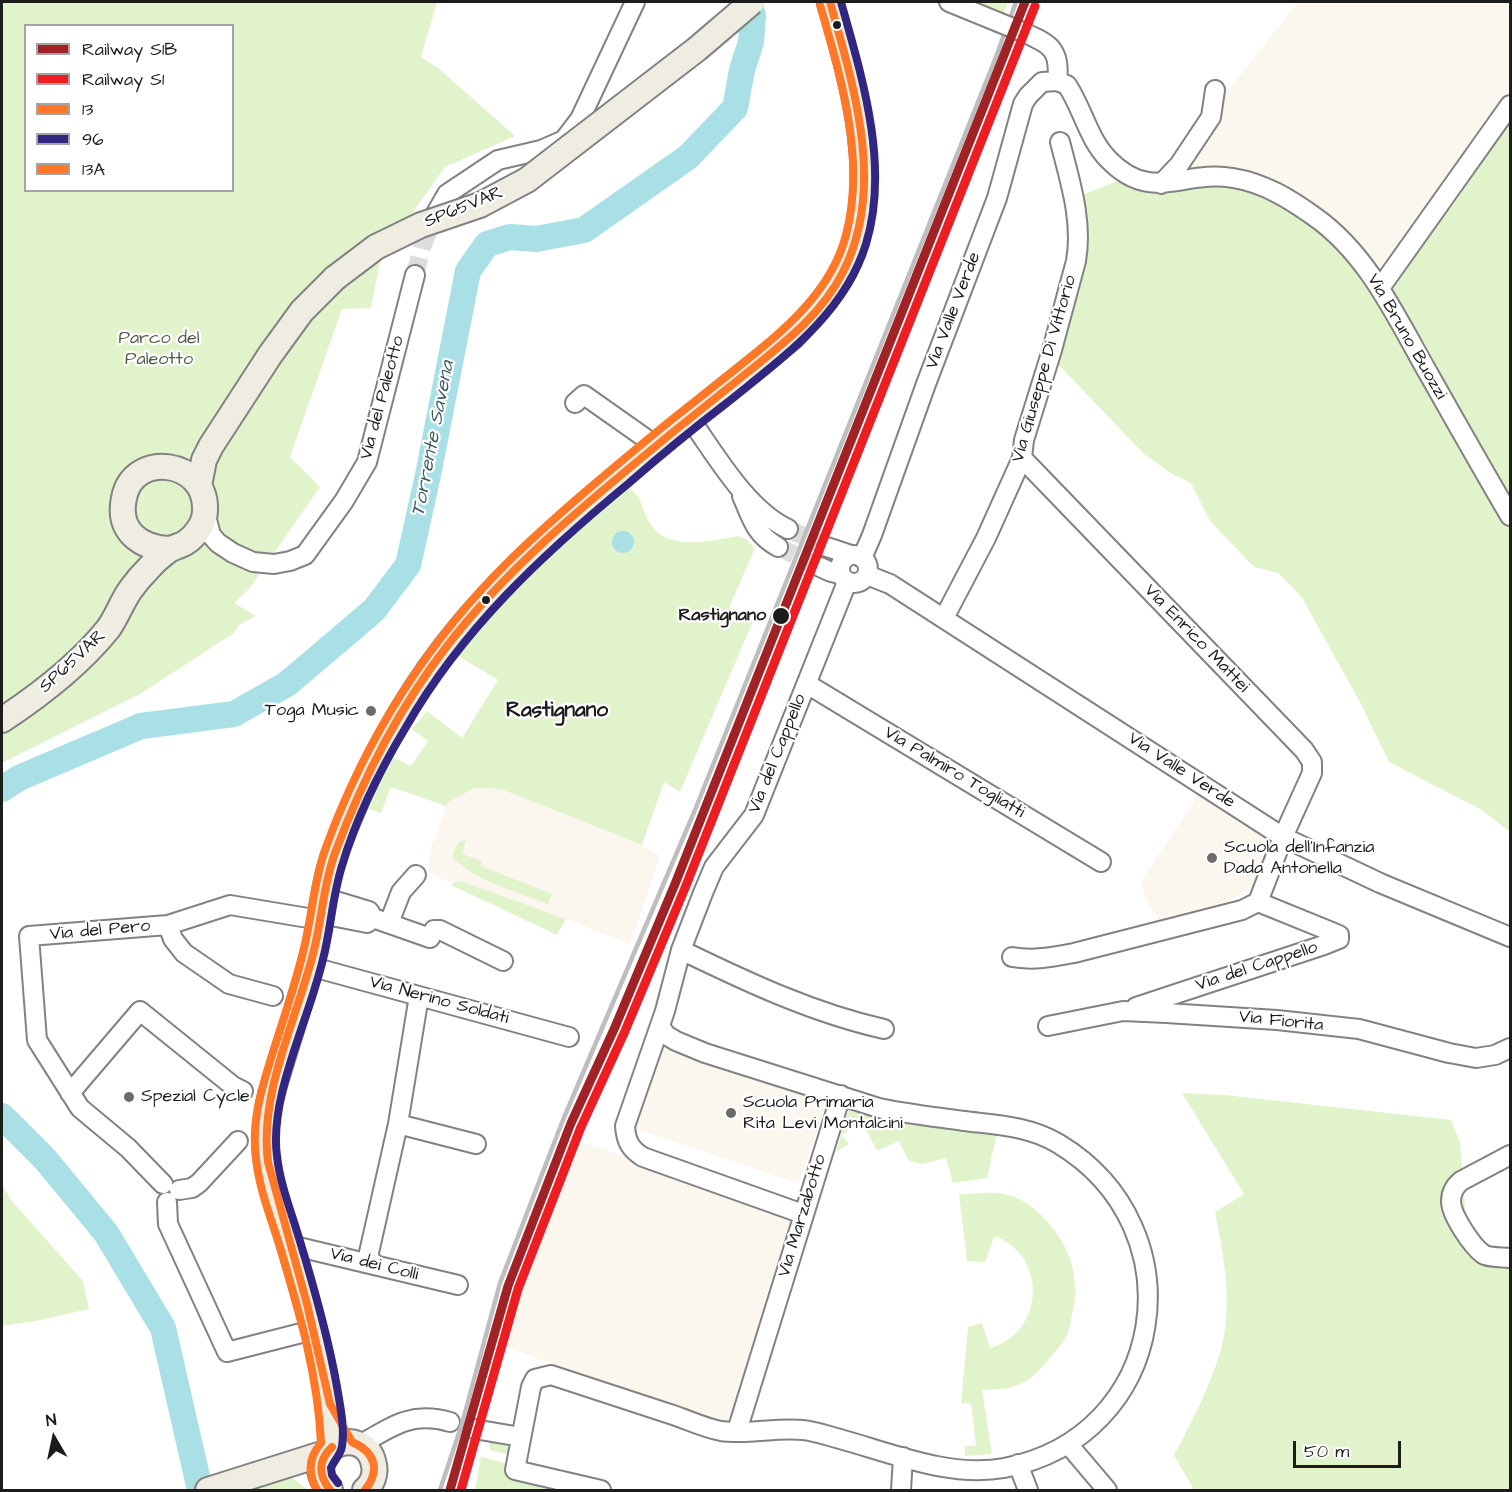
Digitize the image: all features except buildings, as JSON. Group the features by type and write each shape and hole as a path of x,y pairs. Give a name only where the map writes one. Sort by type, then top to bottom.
{"main road":[{"name":"SP65VAR","path":"211,446 270,355 302,311 335,278 376,247 420,225 480,205 527,180 697,49 752,2"},
{"path":"342,1446 268,1162 251,1139 256,1095 285,1000 309,966 329,870 378,756 445,648 517,566 654,448 793,336 844,272 859,234 864,189 862,156 853,95 830,2"},
{"path":"177,546 156,549 143,544 132,535 124,522 122,508 124,494 131,482 142,472 191,459 211,446"},
{"path":"199,486 204,460 211,446"},
{"path":"130,590 149,568 195,535 203,523 205,502 199,486 183,471 169,466"},
{"path":"130,590 136,557 132,535"},
{"name":"SP65VAR","path":"2,720 28,702 92,648 110,626 130,590"},
{"path":"326,1486 320,1466 342,1446"},
{"path":"208,1491 342,1446 371,1456 375,1469 371,1483 365,1491"},
{"path":"281,1466 304,1468 326,1486"}],"street":[{"path":"435,215 447,194 498,160 554,146 571,133 580,120 634,2"},
{"path":"949,2 1046,42 1054,52 1059,64 1057,81"},
{"name":"Via Valle Verde","path":"860,563 997,198 1023,105 1038,85 1049,80 1057,81"},
{"name":"Via Bruno Buozzi","path":"1057,81 1066,85 1073,94 1100,150 1120,171 1139,181 1161,184 1221,176 1250,182 1280,194 1339,236 1380,288 1510,516"},
{"path":"1161,184 1179,165 1211,117 1215,90"},
{"path":"1380,288 1510,105"},
{"name":"Via Giuseppe Di Vittorio","path":"944,618 986,538 1022,458 1024,440 1052,350 1079,246 1075,207 1060,142"},
{"name":"Via del Paleotto","path":"218,543 233,554 253,562 274,564 305,555 316,542 367,462 415,275"},
{"path":"575,403 584,395 645,438 654,448"},
{"path":"690,419 737,483 760,509 776,523 788,529"},
{"name":"Via Enrico Mattei","path":"1022,458 1304,750 1312,762 1312,773 1283,837"},
{"path":"737,483 754,523 764,539 778,547"},
{"path":"205,512 212,535 218,543"},
{"path":"177,546 199,542 218,543"},
{"name":"Via Valle Verde","path":"827,547 860,563 1283,837 1380,883 1510,937"},
{"name":"Via Valle Verde","path":"844,578 840,565 846,557 860,563"},
{"path":"820,567 844,578 860,582 860,563"},
{"name":"Via del Cappello","path":"803,1214 643,1157 630,1146 625,1126 660,1026 681,950 714,867 754,815 807,684 844,578"},
{"name":"Via Palmiro Togliatti","path":"807,684 1101,862"},
{"path":"1012,957 1047,958 1074,953 1242,910 1258,902 1283,837"},
{"path":"381,921 416,875"},
{"name":"Via del Cappello","path":"1123,1011 1339,939 1339,935 1258,902"},
{"name":"Via del Pero","path":"170,1192 129,1148 80,1108 37,1040 29,936 168,925 230,905 369,911 381,921 430,938 434,930 440,930 503,961"},
{"path":"168,925 173,939 184,953 229,984 285,1000"},
{"path":"681,950 783,997 835,1016 884,1029"},
{"name":"Via Nerino Soldati","path":"309,966 570,1036"},
{"path":"375,1265 368,1257 398,1124 419,996"},
{"path":"70,1093 140,1011 233,1086 256,1095"},
{"name":"Via Fiorita","path":"1048,1026 1123,1011 1277,1020 1359,1029 1476,1058 1495,1055 1510,1048"},
{"path":"601,1491 514,1470 531,1387 535,1379 551,1375 721,1431 803,1430 963,1471 991,1470 1049,1454 1068,1444 1104,1413 1115,1399 1136,1363 1144,1339 1148,1304 1144,1258 1137,1236 1116,1195 1104,1179 1058,1143 1017,1127 906,1114 879,1108 705,1053 666,1035 660,1026"},
{"name":"Via Marzabotto","path":"737,1431 841,1095"},
{"path":"398,1124 476,1144"},
{"path":"251,1139 192,1188 170,1192 168,1224 227,1352 313,1330"},
{"path":"1510,1155 1461,1180 1455,1186 1450,1204 1473,1244 1484,1255 1510,1258"},
{"name":"Via dei Colli","path":"290,1245 458,1285"},
{"path":"342,1446 407,1420 428,1418 450,1422"},
{"path":"474,1429 521,1437"},
{"path":"1068,1444 1107,1491"},
{"path":"901,1491 903,1457"},
{"path":"1018,1464 1028,1491"}],"shaded area":[{"path":"1298,2 1510,2 1510,119 1453,206 1376,279 1168,174 1197,130"},
{"path":"474,788 501,789 642,845 660,856 630,944 566,919 557,935 429,872 430,851 446,806"},
{"name":"Scuola dell'Infanzia Dada Antonella","path":"1200,792 1267,832 1270,849 1252,886 1230,901 1159,920 1145,897 1141,881"},
{"name":"Scuola Primaria Rita Levi Montalcini","path":"663,1043 828,1098 799,1184 634,1128"},
{"path":"583,1142 796,1217 738,1430 489,1341"}],"green space":[{"name":"Parco del Paleotto","path":"2,2 437,2 421,57 438,68 515,136 445,167 381,257 371,308 342,309 290,457 320,487 249,589 234,603 256,616 239,625 234,633 140,694 2,763"},
{"path":"972,2 1008,2 1004,13"},
{"path":"1510,119 1510,832 1482,810 1389,762 1361,704 1301,596 1278,573 1254,567 1210,521 1191,483 1172,474 1144,454 1053,359 1077,197 1123,179 1259,182 1376,279 1453,206"},
{"path":"628,486 639,498 654,529 664,536 687,542 700,542 739,536 755,548 729,608 753,621 680,792 664,782 642,845 501,789 474,788 446,806 391,787 381,813 369,809 392,757 411,766 428,741 412,729 427,711 462,738 498,680 457,655 515,587"},
{"path":"466,839 462,854 482,861 481,866 552,894 548,904 485,880 463,866 453,858 453,852 458,843"},
{"path":"459,881 566,919 557,935 451,885"},
{"path":"1182,1093 1225,1095 1451,1120 1460,1143 1466,1222 1486,1248 1510,1255 1510,1490 1194,1490 1174,1455 1206,1391 1217,1364 1225,1333 1226,1281 1215,1212 1244,1194"},
{"path":"850,1105 893,1123 896,1118 997,1133 987,1178 953,1183 946,1158 923,1164 909,1161 899,1141 877,1151 861,1120 842,1135 849,1144 836,1152"},
{"path":"2,1184 11,1200 83,1281 89,1309 2,1326"},
{"path":"959,1194 1005,1194 1030,1206 1058,1235 1069,1257 1075,1281 1074,1306 1068,1333 1046,1363 1023,1383 1004,1389 982,1390 992,1454 965,1456 965,1446 976,1446 971,1404 961,1403 968,1327 982,1323 990,1348 1008,1340 1021,1327 1029,1312 1033,1295 1031,1277 1025,1261 1014,1247 997,1237 994,1237 985,1262 967,1261"},
{"path":"489,1441 513,1448 512,1455 490,1450"},
{"path":"481,1457 594,1485 593,1490 475,1490"},
{"path":"254,1467 294,1479 308,1490 233,1490"}],"water":[{"path":"623,531 631,534 634,542 631,550 623,553 615,550 612,542 615,534"}],"waterway":[{"name":"Torrente Savena","path":"2,789 19,778 141,726 234,714 287,684 374,610 408,565 468,271 487,244 510,237 536,239 584,230 688,157 735,108 742,70 751,42 753,16 749,2"},
{"name":"Torrente Savena","path":"2,1116 45,1159 106,1233 163,1328 200,1490"}],"tunnel":[{"path":"415,275 422,247 435,215"},
{"path":"788,529 827,547"},
{"path":"778,547 820,567"}],"railway":[{"path":"440,1490 462,1424 500,1283 563,1120 695,810 1016,2"}],"rail line":[{"name":"S1B","path":"450,1490 508,1286 571,1123 615,1027 675,884 1025,2"},
{"name":"S1","path":"461,1490 518,1289 581,1127 625,1031 685,888 1035,6"}],"transit line":[{"name":"13","path":"352,1442 330,1404 307,1304 268,1162 267,1136 274,1084 313,954 335,853 357,799 398,719 447,646 472,616 525,560 583,507 801,327 824,301 843,272 856,240 862,206 864,172 862,137 856,103 830,2"},
{"name":"96","path":"338,1483 332,1475 331,1468 340,1452 343,1439 337,1387 320,1312 281,1177 276,1136 287,1073 321,966 337,885 354,830 396,743 428,691 478,625 566,537 665,452 790,351 827,314 843,292 866,244 873,214 875,184 870,122 857,60 841,2"},
{"name":"13A","path":"317,1490 312,1478 311,1466 314,1454 321,1443 312,1368 301,1319 260,1181 255,1131 261,1091 301,961 325,850 359,769 402,693 427,656 482,589 531,540 588,490 787,325 803,310 829,275 846,235 853,177 852,148 843,90 820,5"},
{"name":"13","path":"352,1442 366,1451 373,1462 373,1475 365,1490"},
{"name":"13","path":"330,1490 323,1479 321,1468 324,1457 332,1447"}],"place":[{"name":"Rastignano","path":"781,616"},
{"name":"Toga Music","path":"371,711"},
{"name":"Scuola dell'Infanzia Dada Antonella","path":"1212,858"},
{"name":"Spezial Cycle","path":"129,1097"},
{"name":"Scuola Primaria Rita Levi Montalcini","path":"731,1113"}],"district":[{"name":"Rastignano","path":"557,712"}]}
